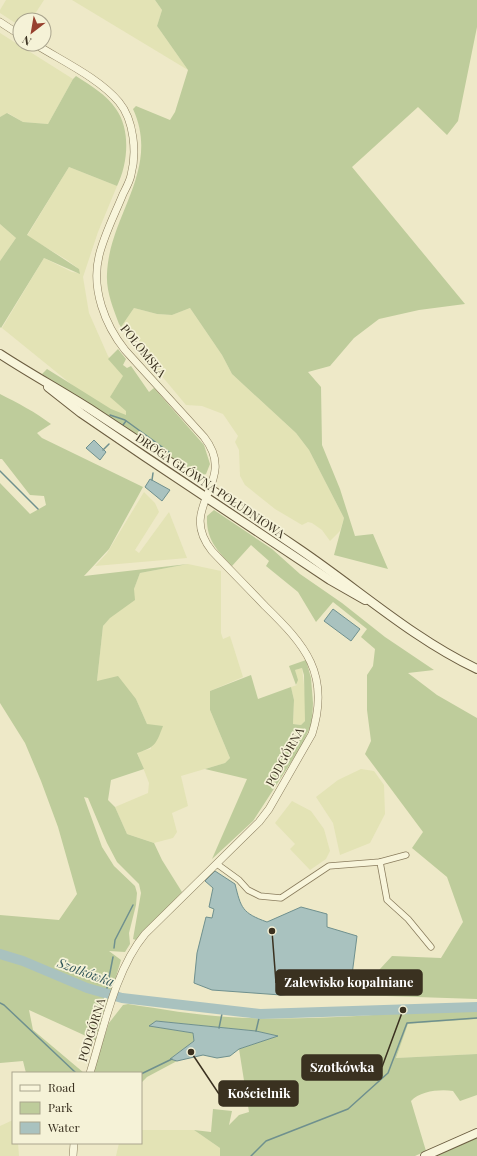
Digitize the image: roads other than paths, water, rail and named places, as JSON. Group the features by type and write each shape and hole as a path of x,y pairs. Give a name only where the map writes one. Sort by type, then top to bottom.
{"main road":[{"name":"DROGA GŁÓWNA POŁUDNIOWA","path":"0,354 39,380 90,409 209,488 335,574 373,604 432,644 477,669"},
{"name":"DROGA GŁÓWNA POŁUDNIOWA","path":"39,380 81,413 330,580 373,604"},
{"path":"425,1156 477,1133"}],"street":[{"path":"0,22 12,30"},
{"name":"POŁOMSKA","path":"48,52 100,84 121,104 128,116 132,131 131,175 98,257 99,292 104,316 116,338 135,362 200,434 212,450 216,467 200,514 201,532 208,546 234,573"},
{"name":"PODGÓRNA","path":"90,1072 117,986 134,947 254,827 269,810 312,734 318,697 314,668 295,636 234,573"},
{"path":"217,864 239,880 248,890 260,896 281,898 319,871 329,866 380,862 406,855"},
{"path":"380,862 387,900 408,919 431,947"},
{"path":"73,1156 74,1144"}],"water":[{"path":"94,440 106,452 100,460 86,448"},
{"path":"150,479 170,490 162,501 145,487"},
{"path":"333,609 360,629 351,641 324,621"},
{"path":"215,871 235,884 241,904 252,916 267,922 301,907 327,914 327,927 357,936 352,975 321,991 281,995 212,990 194,983 197,953 206,917 212,918 214,909 209,907 213,888 205,881"},
{"path":"156,1021 256,1031 278,1036 239,1049 230,1056 217,1058 203,1055 177,1061 170,1059 194,1041 193,1033 149,1026"}],"waterway":[{"path":"110,415 125,420 169,452"},
{"path":"123,425 126,421"},
{"path":"103,450 109,444"},
{"path":"0,471 38,509"},
{"path":"152,480 153,473"},
{"path":"114,948 115,940 133,905"},
{"name":"Szotkówka","path":"0,954 23,961 87,988 122,998 260,1014 477,1007"},
{"path":"106,993 113,957"},
{"path":"0,1003 4,1005 75,1072"},
{"path":"219,1028 223,1009"},
{"path":"256,1031 260,1014"},
{"path":"251,1156 266,1141 348,1109 388,1073 407,1023 477,1018"},
{"path":"142,1074 172,1059"}],"place":[{"name":"Zalewisko kopalniane","path":"272,931"},
{"name":"Szotkówka","path":"403,1010"},
{"name":"Kościelnik","path":"191,1052"}]}
